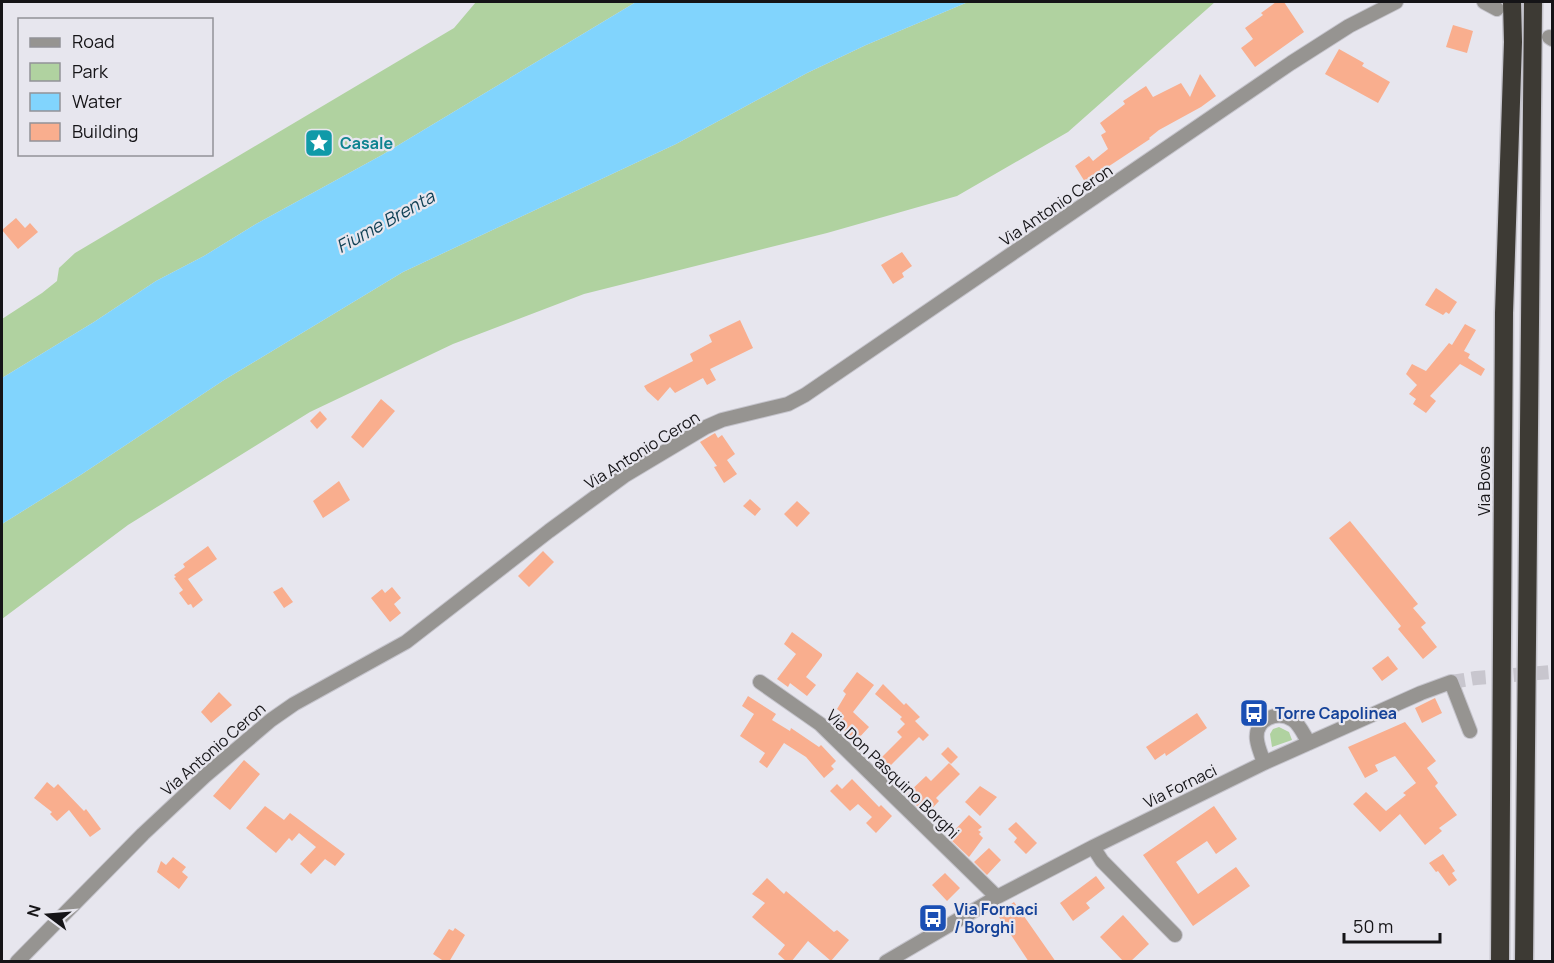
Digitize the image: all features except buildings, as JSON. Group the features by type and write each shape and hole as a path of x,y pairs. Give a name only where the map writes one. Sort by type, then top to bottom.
{"highway":[{"path":"1524,962 1533,2"},
{"name":"Via Boves","path":"1500,962 1504,313 1513,42 1505,5"}],"street":[{"name":"Via Antonio Ceron","path":"17,962 165,813 248,737 271,720 294,704 406,642 624,476 706,427 730,418 788,404 806,395 1300,57 1349,26 1396,2"},
{"path":"1484,2 1505,5"},
{"name":"Via Don Pasquino Borghi","path":"760,682 820,724 997,897"},
{"name":"Via Fornaci","path":"886,962 997,897 1093,847 1264,763 1421,693 1451,682 1470,731"},
{"path":"1264,763 1256,739 1262,722 1270,717 1280,715 1292,719 1309,743"},
{"path":"1093,847 1102,861 1175,935"}],"green space":[{"path":"476,2 636,2 382,155 156,281 2,378 2,319 57,281 59,268 75,253 454,28"},
{"path":"968,2 1215,2 1068,132 957,196 827,233 584,294 453,344 310,412 128,525 2,619 2,524 224,380 403,272 676,144 807,73 866,45"},
{"path":"1279,727 1289,732 1292,740 1272,747 1270,734 1273,729"}],"water":[{"name":"Fiume Brenta","path":"636,2 968,2 866,45 807,73 676,144 403,272 224,380 2,524 2,378 156,281 382,155"}],"tunnel":[{"path":"1451,682 1552,672"}],"place":[{"name":"Casale","path":"319,143"},
{"name":"Torre Capolinea","path":"1254,713"},
{"name":"Via Fornaci / Borghi","path":"933,918"}]}
